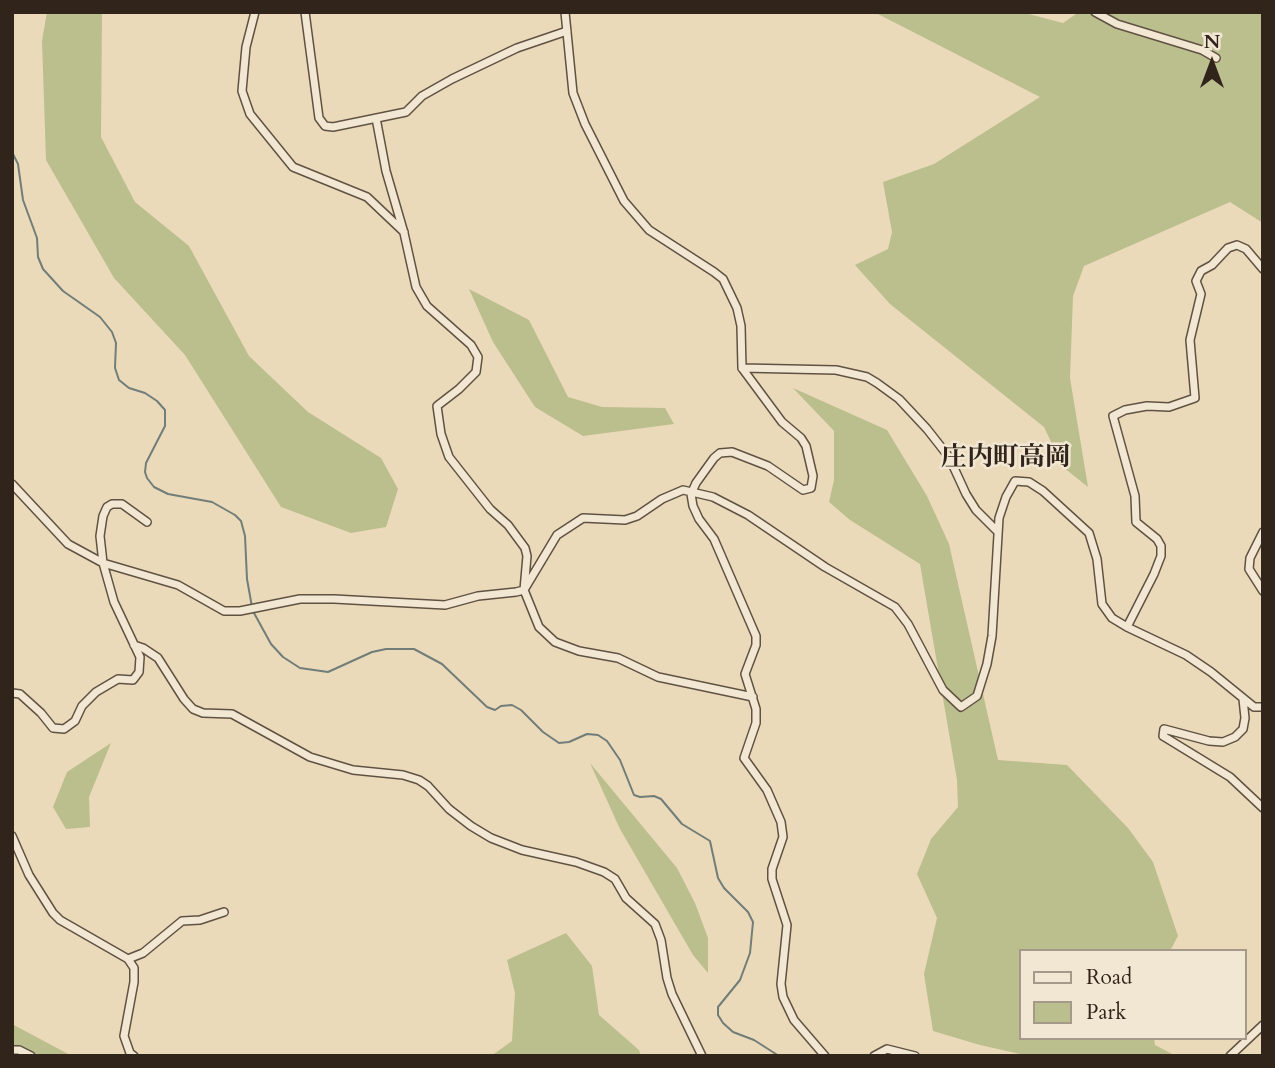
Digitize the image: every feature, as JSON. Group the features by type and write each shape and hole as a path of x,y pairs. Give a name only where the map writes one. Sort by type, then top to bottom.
{"street":[{"path":"255,12 246,47 242,91 250,114 293,167 367,197 404,233"},
{"path":"305,12 321,123 333,127 406,112 422,96 452,79 517,48 567,31"},
{"path":"565,12 573,93 585,124 624,201 649,230 723,279 737,308 741,326 742,368 782,422 804,442 813,484 811,488 803,490 768,466 732,452 720,453 714,458 691,494 693,506 714,539 756,636 756,645 745,674 756,709 756,723 744,758 767,790 781,822 782,837 772,869 772,879 787,925 781,984 783,997 794,1020 825,1056"},
{"path":"1094,12 1117,24 1202,50 1216,58"},
{"path":"376,118 386,171 416,287 427,306 471,345 478,357 476,372 437,406 441,434 449,457 490,509 508,525 524,548 527,556 524,590 539,627 555,642 579,651 618,658 657,677 753,697"},
{"path":"1127,627 1154,574 1161,556 1161,546 1157,539 1136,522 1135,496 1113,416 1125,410 1147,406 1169,407 1195,398 1190,340 1201,295 1196,281 1201,271 1212,265 1228,248 1237,245 1246,249 1263,269"},
{"path":"742,368 836,370 877,383 899,399 927,429 949,457 966,495 976,510 997,531"},
{"path":"524,590 545,553 565,528 583,518 625,520 683,490 713,497 748,515 825,567 895,607 908,624 943,690 961,707 977,696 987,664 992,636 997,531 1006,497 1015,481 1029,482 1043,491 1089,533 1097,559 1102,604 1112,618 1186,655 1254,707 1263,707"},
{"path":"12,484 68,544 103,563 178,585 224,611 240,611 300,599 445,605 478,596 524,590"},
{"path":"12,693 20,694 53,728 64,729 75,721 82,706 96,692 118,679 134,680 139,672 140,657 114,602 103,563 100,536 103,516 107,507 112,504 122,504 147,522"},
{"path":"1263,532 1250,558 1249,569 1263,591"},
{"path":"134,645 158,658 193,709 202,713 232,714 310,757 353,770 403,775 419,780 471,827 491,838 522,850 576,862 615,879 626,898 654,924 661,940 672,994 702,1056"},
{"path":"1243,698 1243,729 1235,737 1223,742 1209,741 1164,729 1163,736 1230,777 1263,808"},
{"path":"12,836 29,875 53,913 60,920 128,960 134,968 124,1036 130,1053 134,1056"},
{"path":"128,960 143,953 182,921 200,920 225,912"},
{"path":"1230,1056 1263,1025"},
{"path":"874,1056 887,1049 915,1056"},
{"path":"12,1050 19,1050 31,1056"}],"green space":[{"path":"47,12 102,12 101,137 135,202 189,246 249,356 308,412 381,458 398,489 386,527 351,533 281,507 185,355 114,278 46,160 42,41"},
{"path":"874,12 1021,12 1063,23 1079,12 1263,12 1263,223 1230,202 1084,266 1073,296 1070,378 1088,487 1063,467 1044,427 890,304 855,265 888,249 892,232 883,182 934,164 1040,97"},
{"path":"469,289 529,320 568,397 602,407 665,408 674,424 583,436 535,407 493,342"},
{"path":"793,388 887,430 927,496 949,544 998,760 1067,765 1128,828 1153,862 1178,936 1171,949 1020,949 1020,1040 1154,1040 1155,1045 1176,1056 1029,1056 933,1031 924,974 937,918 917,874 931,839 958,807 957,780 920,564 850,520 829,502 834,480 834,431"},
{"path":"111,743 89,797 90,827 66,829 53,807 67,772"},
{"path":"590,763 677,868 695,903 708,938 708,973 693,955 620,829"},
{"path":"566,933 592,966 599,1015 639,1050 641,1056 491,1056 512,1041 515,993 507,960"},
{"path":"12,1024 72,1056 12,1056"}],"waterway":[{"path":"12,152 18,164 23,200 37,238 38,257 43,269 63,291 100,317 112,332 116,343 115,368 119,380 129,388 145,393 165,410 165,426 146,463 147,478 154,487 168,494 212,502 241,521 252,607"},
{"path":"254,613 271,644 283,657 300,668 328,672 372,652 414,649 442,664 487,707 495,710 501,706 512,705 559,743 569,742 587,734 598,735 607,741 620,760 634,795 661,799 682,824 710,841 718,878 724,888 748,912 753,922 750,953 740,980 718,1007 718,1015 733,1032 754,1040 779,1056"}],"district":[{"name":"庄内町高岡","path":"1006,459"}]}
